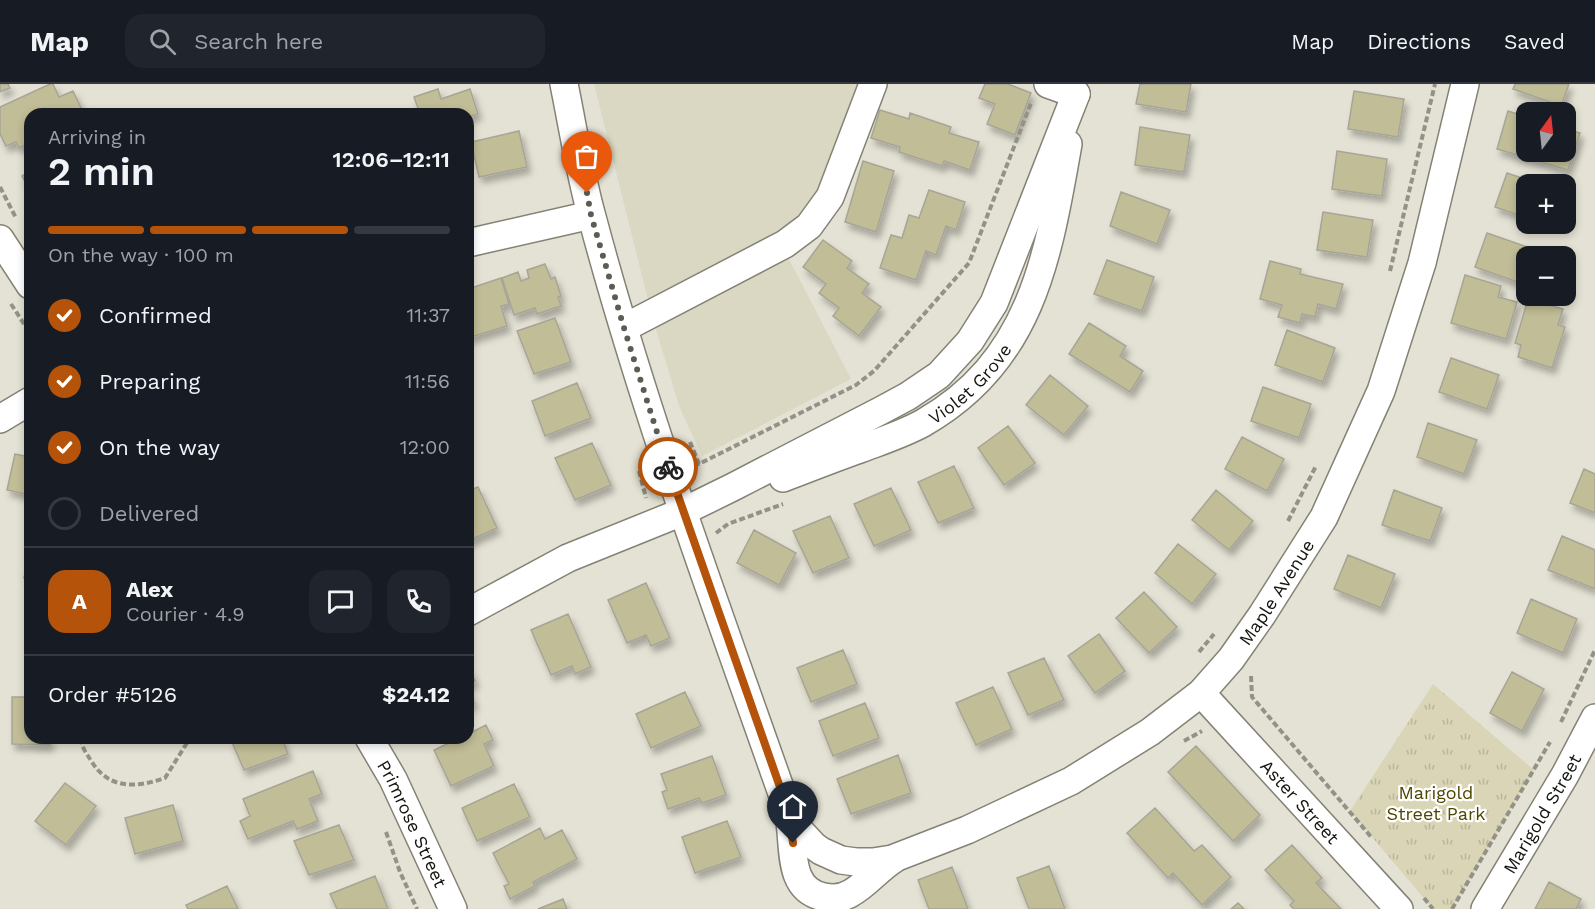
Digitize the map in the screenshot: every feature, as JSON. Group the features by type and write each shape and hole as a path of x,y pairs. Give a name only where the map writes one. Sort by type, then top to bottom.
{"street":[{"path":"564,84 591,215 624,328 682,512 788,810 797,878 809,891 820,897 847,896 898,857"},
{"path":"624,328 785,244 809,226 830,197 873,84"},
{"name":"Maple Avenue","path":"788,810 804,836 814,846 841,860 862,862 898,857 967,830 1071,780 1149,732 1201,693 1231,659 1262,615 1324,517 1382,391 1422,263 1465,84"},
{"path":"1040,92 1077,89"},
{"name":"Violet Grove","path":"474,609 568,558 682,512 908,396 939,375 956,358 980,327 994,303 1077,89"},
{"path":"474,242 591,215"},
{"path":"0,239 24,276"},
{"path":"0,419 24,405"},
{"name":"Aster Street","path":"1201,693 1408,900"},
{"name":"Marigold Street","path":"1485,909 1565,775 1595,718"},
{"name":"Primrose Street","path":"373,744 393,779 453,909"}],"path":[{"path":"1388,280 1435,84"},
{"path":"699,464 856,385 874,371 969,263 1040,92"},
{"path":"6,297 24,324"},
{"path":"1285,527 1316,465"},
{"path":"1191,661 1214,634"},
{"path":"1559,725 1595,650"},
{"path":"1251,676 1252,697 1380,846"},
{"path":"1452,909 1555,734"},
{"path":"82,744 96,769 108,778 127,786 143,785 165,778 186,744"},
{"path":"383,823 400,872 417,909"},
{"path":"1408,900 1433,909"}],"shaded area":[{"path":"594,84 863,84 823,191 779,235 649,304"},
{"path":"788,257 851,379 702,456 679,406 655,326"}],"green space":[{"name":"Marigold Street Park","path":"1433,684 1534,770 1452,909 1433,909 1350,811"}],"building":[{"path":"0,84 8,84 10,88 0,92"},
{"path":"53,84 59,97 73,91 81,108 24,108 24,146 19,148 16,142 6,146 0,134 0,107"},
{"path":"985,84 1008,84 1031,93 1015,135 987,124 995,104 979,98"},
{"path":"1140,84 1191,84 1186,112 1136,104"},
{"path":"1515,84 1569,84 1562,102 1550,102 1513,89"},
{"path":"438,89 441,99 470,89 478,114 474,115 474,108 418,108 414,97"},
{"path":"1354,91 1404,99 1398,137 1348,129"},
{"path":"880,110 909,119 910,113 951,127 949,133 979,142 970,170 944,161 942,166 899,152 900,147 871,138"},
{"path":"1508,111 1516,114 1516,155 1497,149"},
{"path":"1140,127 1190,135 1184,172 1135,165"},
{"path":"519,131 527,167 479,177 474,155 474,141"},
{"path":"1576,132 1580,133 1576,145"},
{"path":"1337,151 1387,159 1382,196 1332,189"},
{"path":"863,161 894,171 876,232 845,222"},
{"path":"1541,162 1571,162 1568,170"},
{"path":"1507,173 1516,176 1516,214 1495,207"},
{"path":"929,190 965,202 956,230 946,226 936,255 926,251 916,280 880,268 891,235 902,238 909,215 919,218"},
{"path":"1121,192 1170,210 1157,244 1110,226"},
{"path":"1323,212 1373,220 1367,257 1317,250"},
{"path":"1487,233 1524,246 1516,246 1516,282 1475,267"},
{"path":"823,240 852,261 847,268 869,284 862,293 881,307 859,336 833,316 839,308 819,293 826,284 803,267"},
{"path":"1107,260 1154,277 1142,311 1094,294"},
{"path":"1270,261 1301,269 1300,274 1343,284 1336,309 1318,304 1315,317 1302,314 1300,323 1278,317 1282,305 1260,299"},
{"path":"545,264 551,279 555,277 561,296 558,297 561,306 537,314 535,308 514,315 502,278 518,272 521,281 529,278 527,270"},
{"path":"1465,275 1501,286 1498,297 1516,302 1506,339 1451,323"},
{"path":"501,278 509,304 501,306 507,326 474,336 474,287"},
{"path":"1526,306 1552,306 1563,309 1558,325 1565,327 1552,368 1518,357 1521,345 1515,343"},
{"path":"555,318 571,362 534,374 517,331"},
{"path":"1089,323 1126,346 1120,356 1143,371 1130,392 1069,354"},
{"path":"1287,330 1335,348 1323,382 1275,365"},
{"path":"1451,358 1499,375 1487,409 1439,392"},
{"path":"1050,375 1088,406 1064,435 1026,405"},
{"path":"577,383 591,418 545,436 532,401"},
{"path":"1263,387 1311,404 1299,438 1251,421"},
{"path":"1428,423 1477,440 1464,474 1417,457"},
{"path":"1008,426 1035,463 1004,485 978,448"},
{"path":"1242,437 1284,459 1267,491 1225,469"},
{"path":"592,443 611,485 575,500 555,458"},
{"path":"15,454 24,456 24,494 7,490"},
{"path":"954,466 974,508 938,523 918,482"},
{"path":"1584,469 1595,474 1595,513 1570,503"},
{"path":"478,487 497,528 474,538 474,489"},
{"path":"891,488 911,530 874,546 854,504"},
{"path":"1216,490 1253,521 1229,550 1192,520"},
{"path":"1394,490 1442,508 1430,541 1382,525"},
{"path":"830,516 849,558 813,573 793,531"},
{"path":"754,530 796,553 779,585 737,563"},
{"path":"1562,536 1595,550 1595,589 1548,570"},
{"path":"1178,544 1216,574 1192,604 1155,573"},
{"path":"1348,555 1395,574 1381,608 1334,589"},
{"path":"646,583 670,638 651,646 646,635 627,643 608,600"},
{"path":"1144,592 1177,627 1149,653 1116,618"},
{"path":"1531,599 1577,619 1563,653 1517,633"},
{"path":"568,614 591,667 575,674 572,666 551,675 531,630"},
{"path":"1099,634 1125,671 1095,693 1068,656"},
{"path":"843,650 857,684 811,702 797,668"},
{"path":"1044,658 1064,700 1028,715 1008,673"},
{"path":"1512,672 1544,689 1522,731 1490,713"},
{"path":"993,687 1012,729 976,745 956,703"},
{"path":"685,692 701,726 651,748 636,714"},
{"path":"12,697 24,697 24,744 50,745 12,744"},
{"path":"865,703 879,738 833,756 819,721"},
{"path":"486,725 493,740 484,744 494,766 451,786 434,750 446,744 474,744 474,731"},
{"path":"233,744 284,744 288,754 244,770"},
{"path":"1196,746 1260,815 1233,841 1168,772"},
{"path":"898,755 911,793 851,814 837,779"},
{"path":"712,756 726,795 702,803 699,798 668,809 662,792 667,790 661,774"},
{"path":"313,771 322,794 309,799 318,821 297,829 293,821 248,839 240,821 250,816 243,799"},
{"path":"65,783 96,806 66,845 35,821"},
{"path":"514,784 530,817 477,841 462,808"},
{"path":"173,805 183,841 135,854 125,818"},
{"path":"1155,808 1194,851 1202,845 1231,877 1202,905 1173,873 1168,878 1127,833"},
{"path":"727,821 741,857 695,873 682,837"},
{"path":"339,825 354,860 309,875 294,841"},
{"path":"540,828 545,839 562,830 577,859 533,882 535,886 510,899 504,886 509,884 493,853"},
{"path":"1292,845 1322,878 1316,883 1341,909 1294,909 1290,905 1294,901 1265,870"},
{"path":"1049,866 1065,909 1029,909 1017,878"},
{"path":"952,867 968,909 929,909 918,880"},
{"path":"375,876 388,909 337,909 330,894"},
{"path":"1549,882 1581,899 1576,909 1535,909"},
{"path":"227,886 238,909 188,909 186,905"},
{"path":"563,899 567,909 538,909"},
{"path":"1238,903 1244,909 1231,909"}],"way so far":[{"path":"587,193 591,215 624,328 668,467"}],"route":[{"path":"668,467 788,810 793,843"}]}
